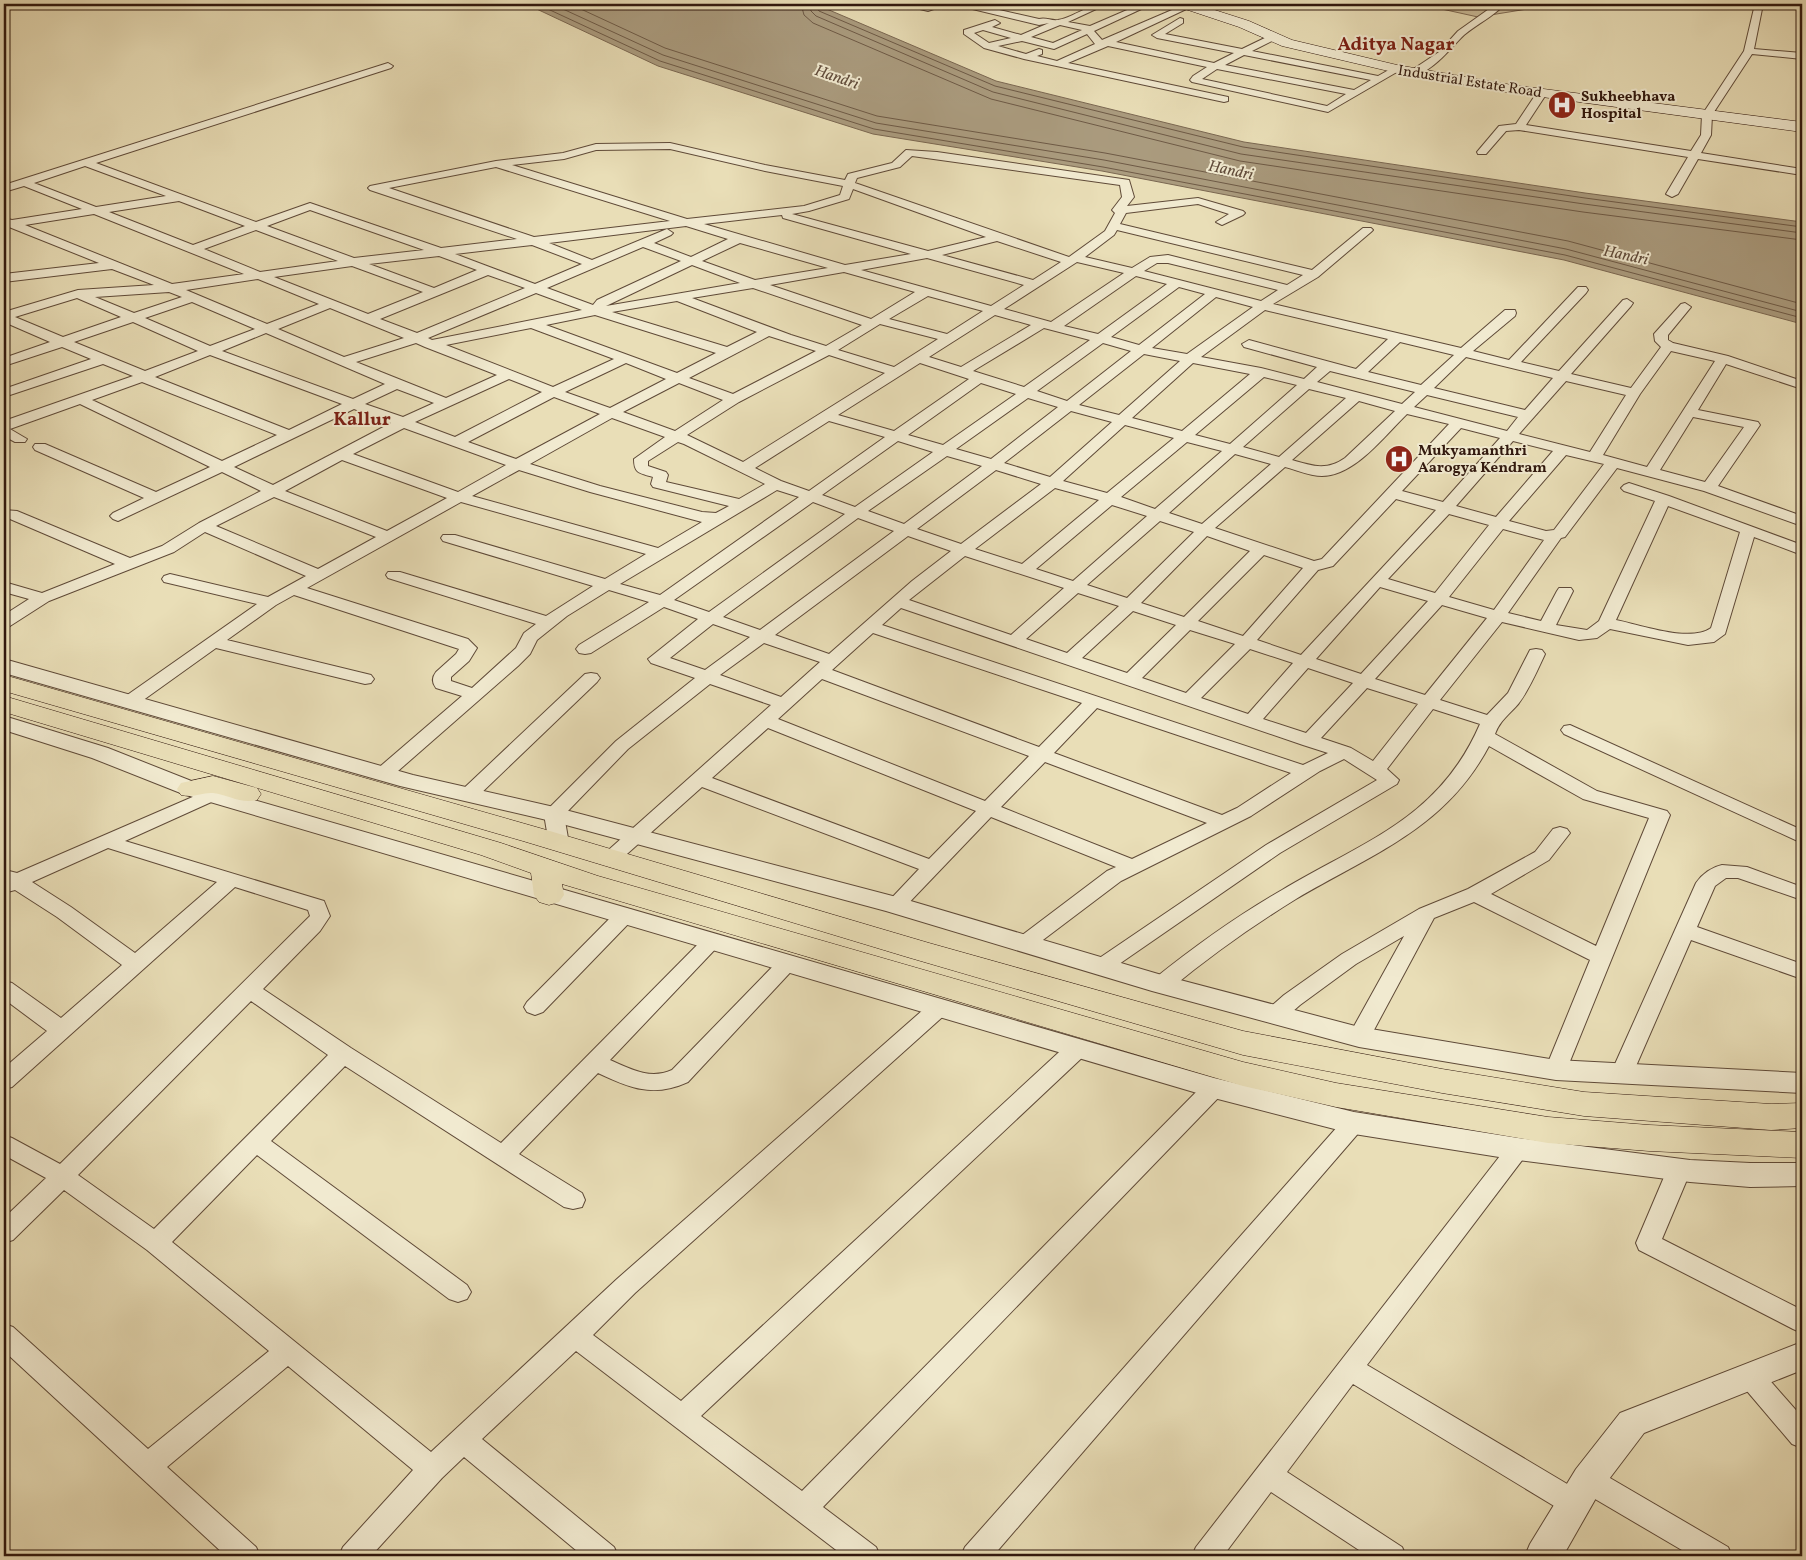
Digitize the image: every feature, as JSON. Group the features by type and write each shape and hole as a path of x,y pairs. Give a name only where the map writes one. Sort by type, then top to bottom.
{"highway":[{"path":"4,683 503,840"},
{"path":"4,704 172,752 503,840"},
{"path":"395,778 551,869 598,886 1243,1074 1336,1095 1548,1130 1650,1138 1802,1145"},
{"path":"201,792 213,784 440,848 503,840"},
{"path":"551,869 611,858 927,953 1243,1043 1442,1081 1584,1104 1771,1117 1802,1116"}],"main road":[{"name":"Industrial Estate Road","path":"1189,4 1244,24 1287,43 1397,69 1542,93 1802,127"}],"street":[{"path":"911,4 928,8 944,4"},
{"path":"987,46 1022,38 1103,4"},
{"path":"1027,57 1148,4"},
{"path":"1058,64 1108,43 1189,4"},
{"path":"1415,72 1442,54 1461,33 1501,4"},
{"path":"1672,194 1706,135 1707,115 1749,51 1759,4"},
{"path":"972,5 1015,18 1039,22 1045,20 1061,22 1087,28 1099,43 1108,43 1356,93"},
{"path":"994,13 1012,7"},
{"path":"1132,48 1177,22 1209,12"},
{"path":"1015,18 967,32 987,46 1027,57 1178,91 1234,101"},
{"path":"983,27 1054,46"},
{"path":"1157,35 1380,79"},
{"path":"1273,37 1215,66 1195,80 1328,109"},
{"path":"1749,51 1802,56"},
{"path":"4,189 388,66"},
{"path":"1270,107 1314,114 1328,109 1397,69"},
{"path":"1520,127 1542,93"},
{"path":"1482,152 1503,128 1520,127 1802,172"},
{"path":"592,264 534,242 374,188 496,164 564,156 596,147 670,146 765,168 849,184 998,237 1074,259 1134,272 1264,306 1510,365 1634,393"},
{"path":"4,316 78,294 171,288 354,262 805,210 845,197 852,176 896,165 910,152 984,160 1032,170 1125,182 1128,197 1118,210 1198,201 1239,213 1222,222"},
{"path":"86,163 434,292"},
{"path":"496,164 739,239 1048,326 1139,349 1261,372 1651,472 1709,488 1802,521"},
{"path":"25,183 508,375 677,437 776,484 810,497 1077,588 1429,702 1488,729 1590,795 1660,815 1556,1070"},
{"path":"6,223 182,198"},
{"path":"191,250 310,206 440,252 596,311 728,352"},
{"path":"744,468 1074,259 1110,233 1122,210"},
{"path":"776,213 931,254 1034,284"},
{"path":"6,223 171,288 343,362 444,402"},
{"path":"424,341 592,264 689,224"},
{"path":"1114,226 1314,274"},
{"path":"611,858 918,584 1053,482 1191,358 1264,306 1314,274 1367,230"},
{"path":"343,362 424,341 532,324 596,311 931,254 998,237"},
{"path":"596,311 600,303 739,239"},
{"path":"644,243 757,285 875,322 949,338"},
{"path":"962,372 1048,326 1154,260 1168,259 1289,289"},
{"path":"4,278 112,265"},
{"path":"368,319 489,270"},
{"path":"784,704 657,659 709,618 855,512 1026,394 1098,339 1177,283"},
{"path":"1510,365 1582,290"},
{"path":"740,504 658,484 662,474 641,468 641,460 734,399 827,351 925,292"},
{"path":"551,869 554,814 622,745 760,636 993,465 1139,349 1214,293"},
{"path":"78,294 210,351 352,405 458,441 518,465 604,491 702,517 719,518"},
{"path":"4,362 191,298"},
{"path":"678,298 827,351 897,372"},
{"path":"1251,721 1377,581 1480,471 1526,415 1627,303"},
{"path":"4,426 144,377 330,304"},
{"path":"1686,307 1662,334 1662,341 1668,346 1723,359 1802,385"},
{"path":"919,358 1026,394 1316,472 1339,469 1405,410 1463,353 1510,313"},
{"path":"4,316 144,377 287,434"},
{"path":"4,331 22,324"},
{"path":"532,324 624,360 734,399"},
{"path":"129,702 270,602 292,589 611,413 768,331"},
{"path":"1358,374 1398,337"},
{"path":"1249,344 1326,366 1526,415"},
{"path":"1594,458 1634,393 1668,346"},
{"path":"4,393 104,359"},
{"path":"1651,472 1723,359"},
{"path":"458,441 553,392 624,360"},
{"path":"1014,641 1077,588 1326,366"},
{"path":"1025,570 1261,372"},
{"path":"4,622 43,598 168,549 204,526 404,422 444,402 508,375"},
{"path":"585,649 662,601 979,378"},
{"path":"118,516 287,434 396,384"},
{"path":"1070,660 1130,605 1204,530 1356,397"},
{"path":"80,399 273,491 387,536"},
{"path":"1689,412 1753,425 1709,488"},
{"path":"828,416 1110,499 1313,566 1327,563 1458,423"},
{"path":"4,431 20,439"},
{"path":"40,447 156,498"},
{"path":"1309,740 1439,600 1499,523 1562,450"},
{"path":"341,455 459,497 659,553"},
{"path":"1376,770 1498,616 1555,536 1559,534 1613,463"},
{"path":"395,778 474,694 524,650 530,637 547,622 776,484"},
{"path":"1629,488 1802,550"},
{"path":"1392,493 1546,536 1555,536"},
{"path":"1377,581 1498,616 1546,628 1590,636 1599,631 1606,623 1664,499"},
{"path":"7,512 129,564"},
{"path":"204,526 318,575"},
{"path":"1606,623 1688,640 1708,638 1719,630 1748,530"},
{"path":"449,538 662,601 760,636 826,666 1042,755 1223,822"},
{"path":"1130,680 1261,549"},
{"path":"1189,700 1247,642 1313,566"},
{"path":"394,575 547,622"},
{"path":"170,579 270,602"},
{"path":"4,587 43,598"},
{"path":"292,589 462,643 468,648 463,657 442,676 442,684 474,694"},
{"path":"1546,628 1565,591"},
{"path":"898,602 1344,752 1390,780 1273,849 1102,966"},
{"path":"870,627 1304,772"},
{"path":"213,642 365,679"},
{"path":"1162,984 1185,965 1268,909 1309,883 1392,838 1428,810 1447,793 1465,770 1488,729 1519,692 1536,654"},
{"path":"4,666 395,778 554,814 895,905 1162,984 1360,1037 1556,1070 1622,1072 1802,1084"},
{"path":"469,794 591,678"},
{"path":"895,905 1093,702"},
{"path":"765,720 1133,867"},
{"path":"4,724 100,753 201,792 400,849 551,869 624,915 1214,1088 1354,1123 1518,1150 1679,1170 1750,1175 1802,1175"},
{"path":"1570,730 1802,837"},
{"path":"1024,944 1114,876 1244,812 1304,772 1344,752"},
{"path":"699,779 932,867"},
{"path":"8,880 109,842 201,792"},
{"path":"1275,1015 1292,1000 1349,959 1426,914 1475,894 1542,856 1560,833"},
{"path":"4,1232 63,1177 250,990 313,926 320,916 317,906 109,842"},
{"path":"1622,1072 1706,883 1722,871 1740,872 1802,894"},
{"path":"4,1081 60,1029 232,879"},
{"path":"8,880 64,912 135,964"},
{"path":"1475,894 1602,957"},
{"path":"1360,1037 1426,914"},
{"path":"535,1007 624,915"},
{"path":"1686,931 1802,972"},
{"path":"504,1155 714,941"},
{"path":"595,1062 656,1085 670,1082 680,1076 788,963"},
{"path":"4,988 60,1029"},
{"path":"250,990 343,1054 573,1200"},
{"path":"354,1556 432,1469 626,1286 940,1007"},
{"path":"682,1417 1078,1048"},
{"path":"156,1243 343,1054"},
{"path":"804,1509 1214,1088"},
{"path":"975,1556 1354,1123"},
{"path":"256,1142 458,1292"},
{"path":"4,1144 63,1177 156,1243 432,1469"},
{"path":"1206,1556 1518,1150"},
{"path":"1679,1170 1648,1242 1802,1322"},
{"path":"4,1335 246,1556"},
{"path":"575,1336 866,1556"},
{"path":"148,1466 288,1351"},
{"path":"1543,1556 1581,1491 1632,1423 1802,1356"},
{"path":"1351,1369 1581,1491 1718,1556"},
{"path":"1750,1376 1802,1436"},
{"path":"463,1440 597,1554"},
{"path":"1268,1475 1392,1556"}],"shaded area":[{"path":"1419,4 1549,4 1478,17"}],"water":[{"name":"Handri","path":"526,4 815,4 996,81 1244,142 1585,193 1802,222 1802,324 1564,260 1102,171 873,134 658,66"}],"place":[{"name":"Sukheebhava Hospital","path":"1562,105"},
{"name":"Mukyamanthri Aarogya Kendram","path":"1399,459"}],"district":[{"name":"Aditya Nagar","path":"1396,43"},
{"name":"Kallur","path":"362,418"}]}
